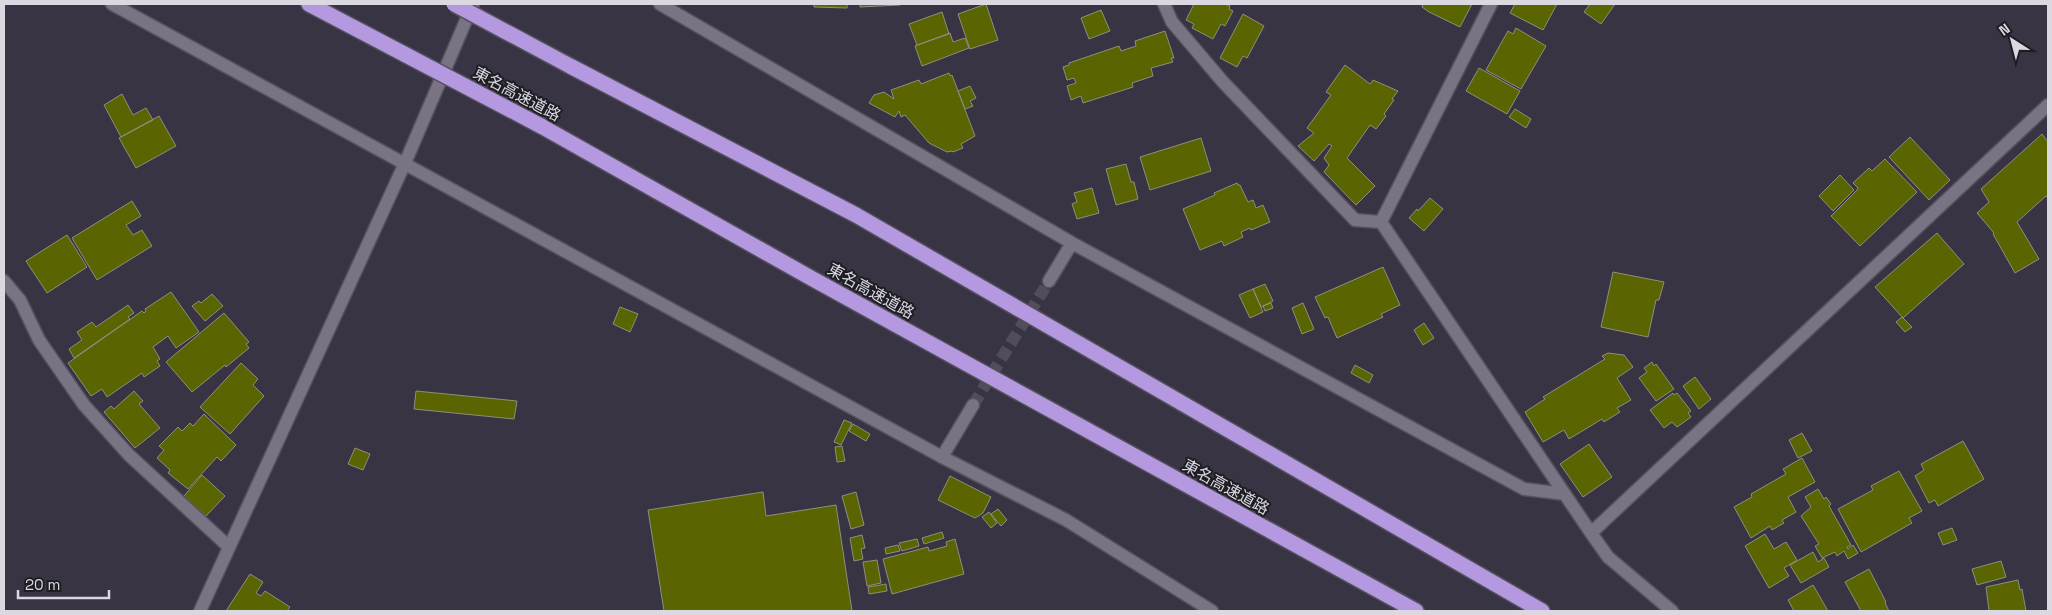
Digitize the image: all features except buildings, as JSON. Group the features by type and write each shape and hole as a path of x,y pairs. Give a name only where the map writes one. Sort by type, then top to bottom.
{"highway":[{"name":"東名高速道路","path":"309,4 541,126 811,278 1416,611"},
{"path":"454,4 856,215 1542,611"},
{"path":"1488,581 1550,611"}],"street":[{"path":"112,4 942,457 1066,520 1212,611"},
{"path":"200,611 405,163 473,4"},
{"path":"660,4 1072,243 1524,489 1565,494"},
{"path":"1164,4 1172,22 1223,82 1355,220 1381,222"},
{"path":"1381,222 1491,4"},
{"path":"1591,533 2048,105"},
{"path":"1381,222 1608,557 1672,611"},
{"path":"1049,281 1072,243"},
{"path":"4,281 20,300 39,340 84,406 129,455 229,547"},
{"path":"942,457 973,405"}],"tunnel":[{"path":"973,405 1049,281"}]}
